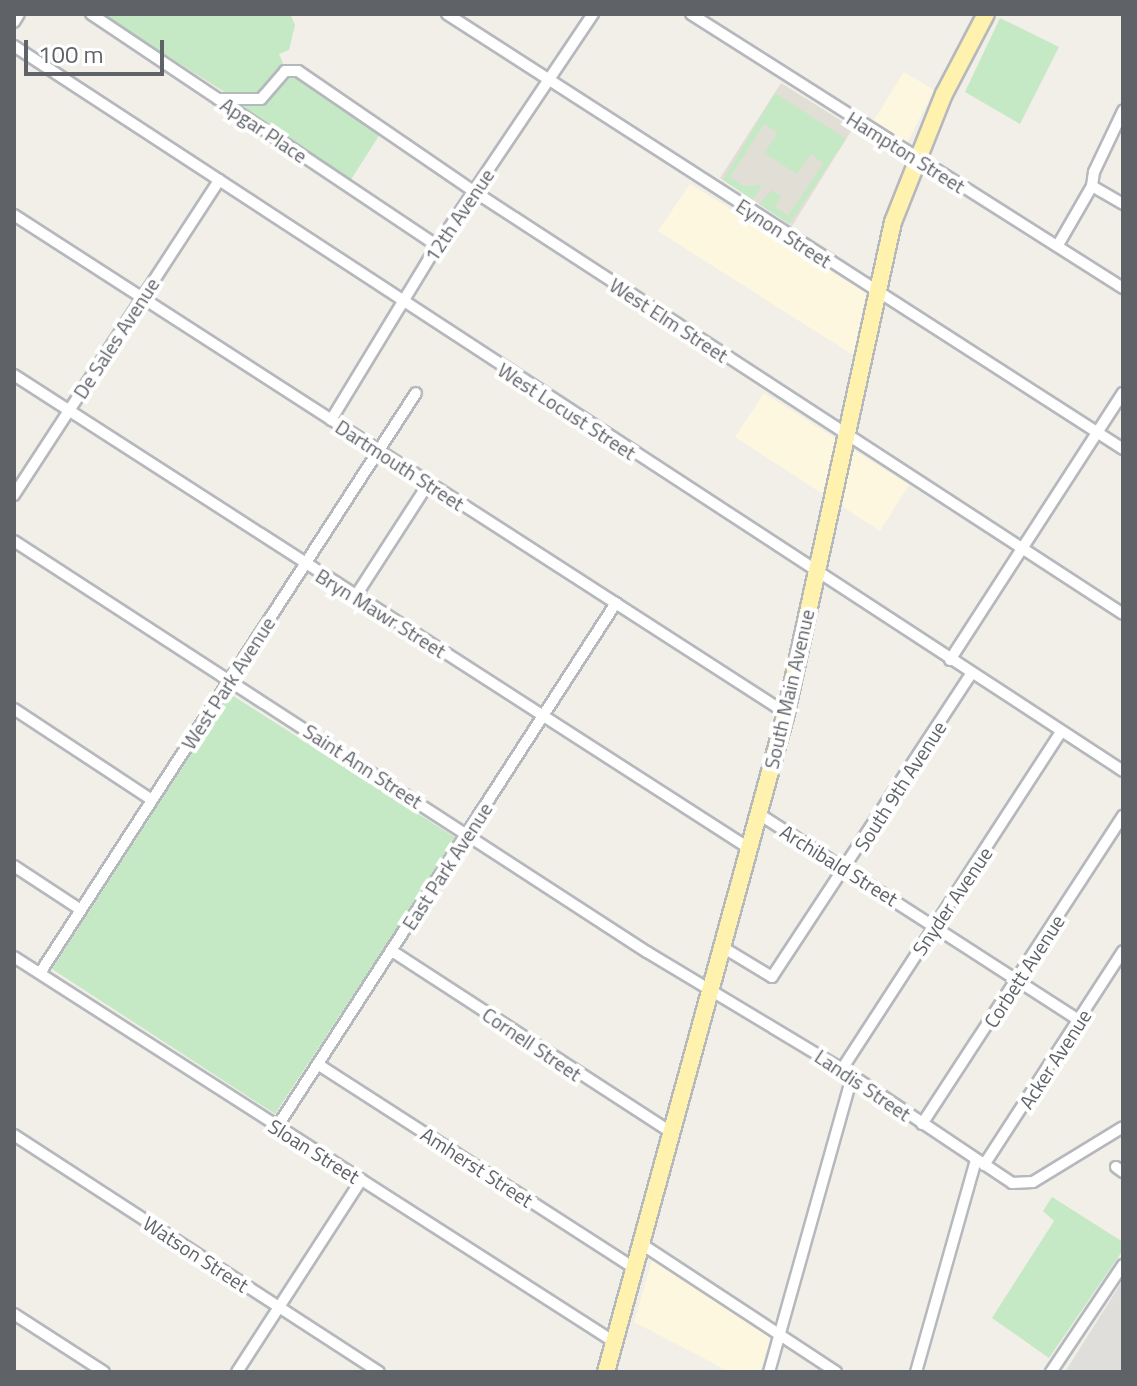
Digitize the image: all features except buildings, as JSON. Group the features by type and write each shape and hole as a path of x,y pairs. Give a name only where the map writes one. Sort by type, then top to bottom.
{"main road":[{"name":"South Main Avenue","path":"606,1372 674,1134 786,713 876,293 915,159 986,14"}],"street":[{"path":"14,22 19,14"},
{"name":"Apgar Place","path":"91,14 437,246"},
{"name":"Eynon Street","path":"447,14 550,78 876,293 1123,449"},
{"name":"12th Avenue","path":"331,420 437,246 593,14"},
{"name":"Hampton Street","path":"691,14 915,159 1123,288"},
{"name":"West Locust Street","path":"14,46 815,574 1123,771"},
{"name":"West Elm Street","path":"218,99 261,99 285,71 298,71 475,192 847,437 1123,614"},
{"path":"1058,245 1092,186 1094,172 1123,111"},
{"name":"De Sales Avenue","path":"14,495 219,180"},
{"path":"1092,186 1123,204"},
{"name":"Dartmouth Street","path":"14,215 786,713"},
{"name":"Bryn Mawr Street","path":"14,375 304,566 750,849"},
{"name":"West Park Avenue","path":"40,973 416,393"},
{"path":"950,660 1123,393"},
{"path":"355,597 428,484"},
{"name":"Saint Ann Street","path":"14,541 713,990"},
{"name":"East Park Avenue","path":"277,1127 616,603"},
{"name":"South 9th Avenue","path":"724,948 772,977 847,868 972,673"},
{"path":"14,709 152,800"},
{"name":"Snyder Avenue","path":"769,1372 847,1073 934,926 1061,732"},
{"name":"Archibald Street","path":"759,814 1080,1021"},
{"name":"Corbett Avenue","path":"922,1124 1019,980 1123,816"},
{"path":"14,866 81,910"},
{"name":"Cornell Street","path":"392,951 674,1134"},
{"name":"Acker Avenue","path":"916,1372 980,1163 1080,1021 1123,951"},
{"name":"Sloan Street","path":"14,957 616,1343"},
{"name":"Landis Street","path":"713,990 847,1073 1012,1183 1033,1182 1123,1127"},
{"name":"Amherst Street","path":"319,1065 636,1269"},
{"name":"Watson Street","path":"14,1135 379,1372"},
{"path":"237,1372 361,1180"},
{"path":"643,1245 836,1372"},
{"path":"1051,1372 1123,1265"},
{"path":"14,1314 104,1372"}],"shaded area":[{"path":"904,72 934,90 907,143 874,120"},
{"path":"781,83 853,128 792,226 720,178"},
{"path":"690,184 866,293 853,355 658,231"},
{"path":"764,393 909,485 880,531 735,437"},
{"path":"652,1260 771,1335 760,1372 730,1372 634,1322"},
{"path":"1123,1280 1123,1372 1065,1372 1099,1318"}],"green space":[{"path":"101,14 290,14 295,25 289,50 279,54 283,63 266,87 255,93 226,93"},
{"path":"1000,18 1059,47 1020,124 965,92"},
{"path":"292,75 382,131 350,181 230,104 266,104"},
{"path":"775,93 846,139 789,224 759,204 772,190 781,197 775,207 788,216 823,164 814,156 810,154 797,174 764,153 778,133 764,124 730,177 743,186 762,185 753,200 723,180"},
{"path":"230,694 456,838 275,1114 52,969"},
{"path":"1052,1197 1123,1242 1123,1250 1049,1358 992,1318 1054,1221 1043,1211"}]}
